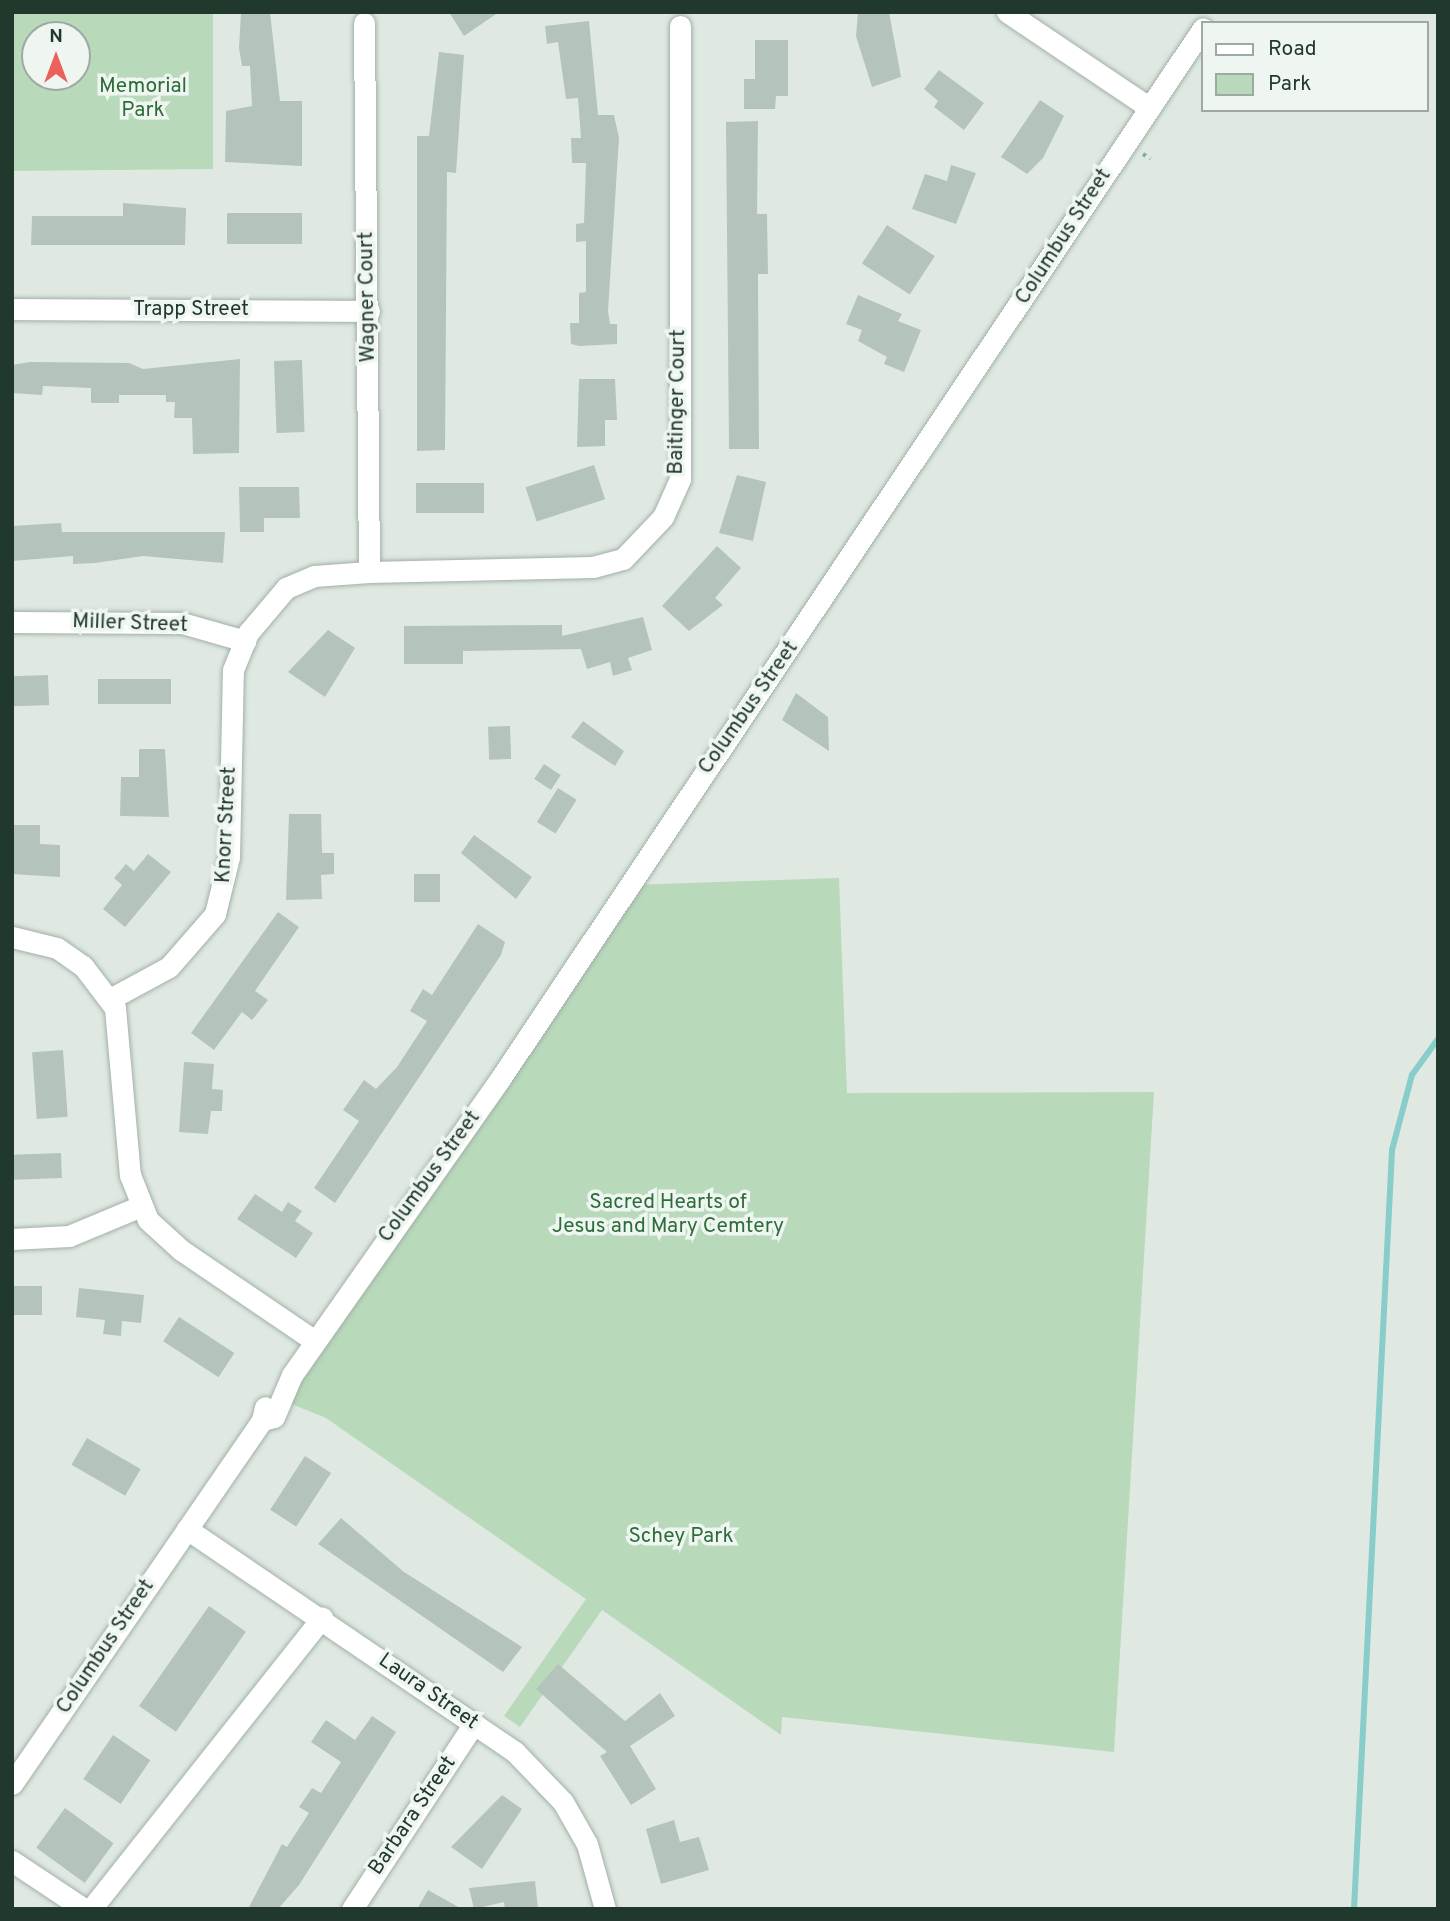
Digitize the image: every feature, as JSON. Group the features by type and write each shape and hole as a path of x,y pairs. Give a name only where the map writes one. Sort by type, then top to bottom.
{"street":[{"path":"1007,12 1150,108"},
{"name":"Wagner Court","path":"364,23 369,311 369,572"},
{"name":"Baitinger Court","path":"245,640 286,588 314,576 369,572 593,567 623,559 663,517 680,479 680,26"},
{"name":"Columbus Street","path":"12,1784 262,1420 274,1417 287,1383 315,1341 500,1079 1202,30"},
{"name":"Trapp Street","path":"12,309 369,311"},
{"name":"Miller Street","path":"12,622 182,622 245,640"},
{"name":"Knorr Street","path":"110,999 169,967 215,914 227,886 233,670 245,640"},
{"path":"12,937 57,948 83,966 110,999 125,1067 130,1175 141,1206 181,1250 315,1341"},
{"path":"12,1239 69,1236 141,1206"},
{"name":"Laura Street","path":"187,1529 322,1618 515,1752 563,1802 600,1874 605,1909"},
{"path":"91,1909 322,1618"},
{"name":"Barbara Street","path":"352,1909 474,1723"},
{"path":"12,1861 85,1909"}],"green space":[{"name":"Memorial Park","path":"12,12 213,12 213,169 12,171"},
{"name":"Sacred Hearts of Jesus and Mary Cemtery","path":"839,878 847,1093 1154,1092 1114,1752 782,1717 781,1735 602,1610 520,1727 504,1716 586,1599 326,1418 282,1400 628,885"}],"building":[{"path":"241,12 270,12 280,101 302,101 302,166 225,162 226,111 252,106 250,66 242,66 239,48"},
{"path":"449,12 499,12 464,36"},
{"path":"858,12 889,12 901,77 872,87 856,36"},
{"path":"589,21 598,115 614,115 619,138 608,311 610,324 617,324 617,344 580,346 571,344 570,323 579,323 579,293 586,292 586,241 576,242 576,224 584,223 586,163 572,163 571,138 581,138 578,98 566,99 558,42 547,44 545,26"},
{"path":"755,40 788,40 788,96 776,96 775,109 744,109 744,79 755,79"},
{"path":"439,52 464,55 456,173 447,172 445,450 417,451 417,136 429,136"},
{"path":"939,70 984,103 964,130 934,107 938,101 924,89"},
{"path":"1040,100 1064,116 1043,158 1027,174 1001,157"},
{"path":"758,121 757,214 767,214 768,274 758,274 759,449 729,449 726,122"},
{"path":"951,165 976,173 956,224 912,209 925,174 947,181"},
{"path":"123,203 186,208 185,245 31,245 32,216 123,216"},
{"path":"227,213 302,213 302,244 227,244"},
{"path":"887,225 935,256 910,295 862,264"},
{"path":"858,295 902,314 898,321 921,330 904,372 884,364 887,357 858,341 862,330 846,324"},
{"path":"240,359 239,453 193,454 192,418 174,418 175,402 166,402 166,395 119,395 119,403 91,403 91,388 43,386 42,395 12,393 12,365 30,362 129,363 143,369"},
{"path":"302,360 305,432 277,433 274,361"},
{"path":"579,379 615,379 617,420 605,420 605,446 577,447"},
{"path":"594,465 605,499 537,521 526,487"},
{"path":"737,475 766,482 753,541 719,533"},
{"path":"416,483 484,483 484,513 416,513"},
{"path":"239,487 299,487 300,518 264,518 264,532 240,532"},
{"path":"61,523 62,532 225,532 223,563 143,556 73,564 73,556 12,561 12,526"},
{"path":"717,546 741,568 715,598 723,605 689,631 662,606"},
{"path":"643,617 652,650 628,658 632,670 613,676 610,662 587,669 581,649 463,651 463,664 404,664 404,626 562,625 562,636"},
{"path":"328,630 355,648 325,697 288,672"},
{"path":"48,675 49,705 13,706 12,676"},
{"path":"98,679 171,679 171,704 98,704"},
{"path":"796,693 828,717 829,751 782,720"},
{"path":"583,721 624,751 615,766 571,737"},
{"path":"510,726 511,759 489,760 488,727"},
{"path":"139,749 165,749 169,817 120,816 121,777 139,777"},
{"path":"544,764 561,775 551,790 534,779"},
{"path":"558,788 577,800 555,834 537,822"},
{"path":"289,814 321,814 322,853 334,853 334,874 321,875 322,899 286,900"},
{"path":"12,825 40,825 40,844 60,845 60,877 12,874"},
{"path":"474,835 532,877 516,899 461,853"},
{"path":"148,854 171,872 125,927 103,909 122,885 114,878 126,864 134,871"},
{"path":"414,874 440,874 440,902 414,902"},
{"path":"278,912 299,927 255,991 268,1000 252,1020 242,1012 214,1050 191,1033"},
{"path":"478,924 505,942 501,955 335,1203 314,1188 359,1121 343,1110 364,1080 376,1089 397,1067 427,1021 410,1011 423,989 432,995"},
{"path":"63,1050 68,1117 37,1119 32,1052"},
{"path":"184,1062 214,1064 212,1089 223,1090 222,1111 211,1111 208,1134 179,1132"},
{"path":"61,1153 62,1178 13,1180 12,1155"},
{"path":"255,1194 282,1212 288,1202 302,1211 295,1221 313,1233 296,1258 237,1219"},
{"path":"12,1286 42,1286 42,1315 12,1315"},
{"path":"79,1288 144,1295 141,1323 122,1321 121,1336 103,1334 105,1320 76,1317"},
{"path":"179,1317 234,1353 219,1377 163,1341"},
{"path":"87,1438 141,1469 125,1496 72,1465"},
{"path":"305,1456 331,1473 296,1527 270,1510"},
{"path":"341,1518 404,1572 522,1647 503,1672 318,1544"},
{"path":"209,1606 246,1632 176,1732 139,1706"},
{"path":"558,1664 625,1721 660,1693 675,1716 630,1746 656,1789 631,1805 600,1756 607,1752 536,1689"},
{"path":"372,1716 396,1732 299,1885 278,1909 248,1909 282,1844 287,1847 309,1813 299,1807 312,1788 321,1793 341,1762 311,1742 326,1720 355,1740"},
{"path":"113,1735 150,1760 121,1804 83,1779"},
{"path":"502,1795 522,1809 482,1869 451,1847"},
{"path":"65,1808 114,1843 85,1883 36,1848"},
{"path":"674,1820 680,1842 699,1837 709,1870 661,1884 646,1829"},
{"path":"535,1881 538,1909 505,1909 504,1902 474,1909 469,1888"},
{"path":"428,1890 462,1909 417,1909"}],"waterway":[{"path":"1354,1909 1392,1150 1412,1075 1438,1039"}],"park label":[{"name":"Schey Park","path":"681,1537"}]}
